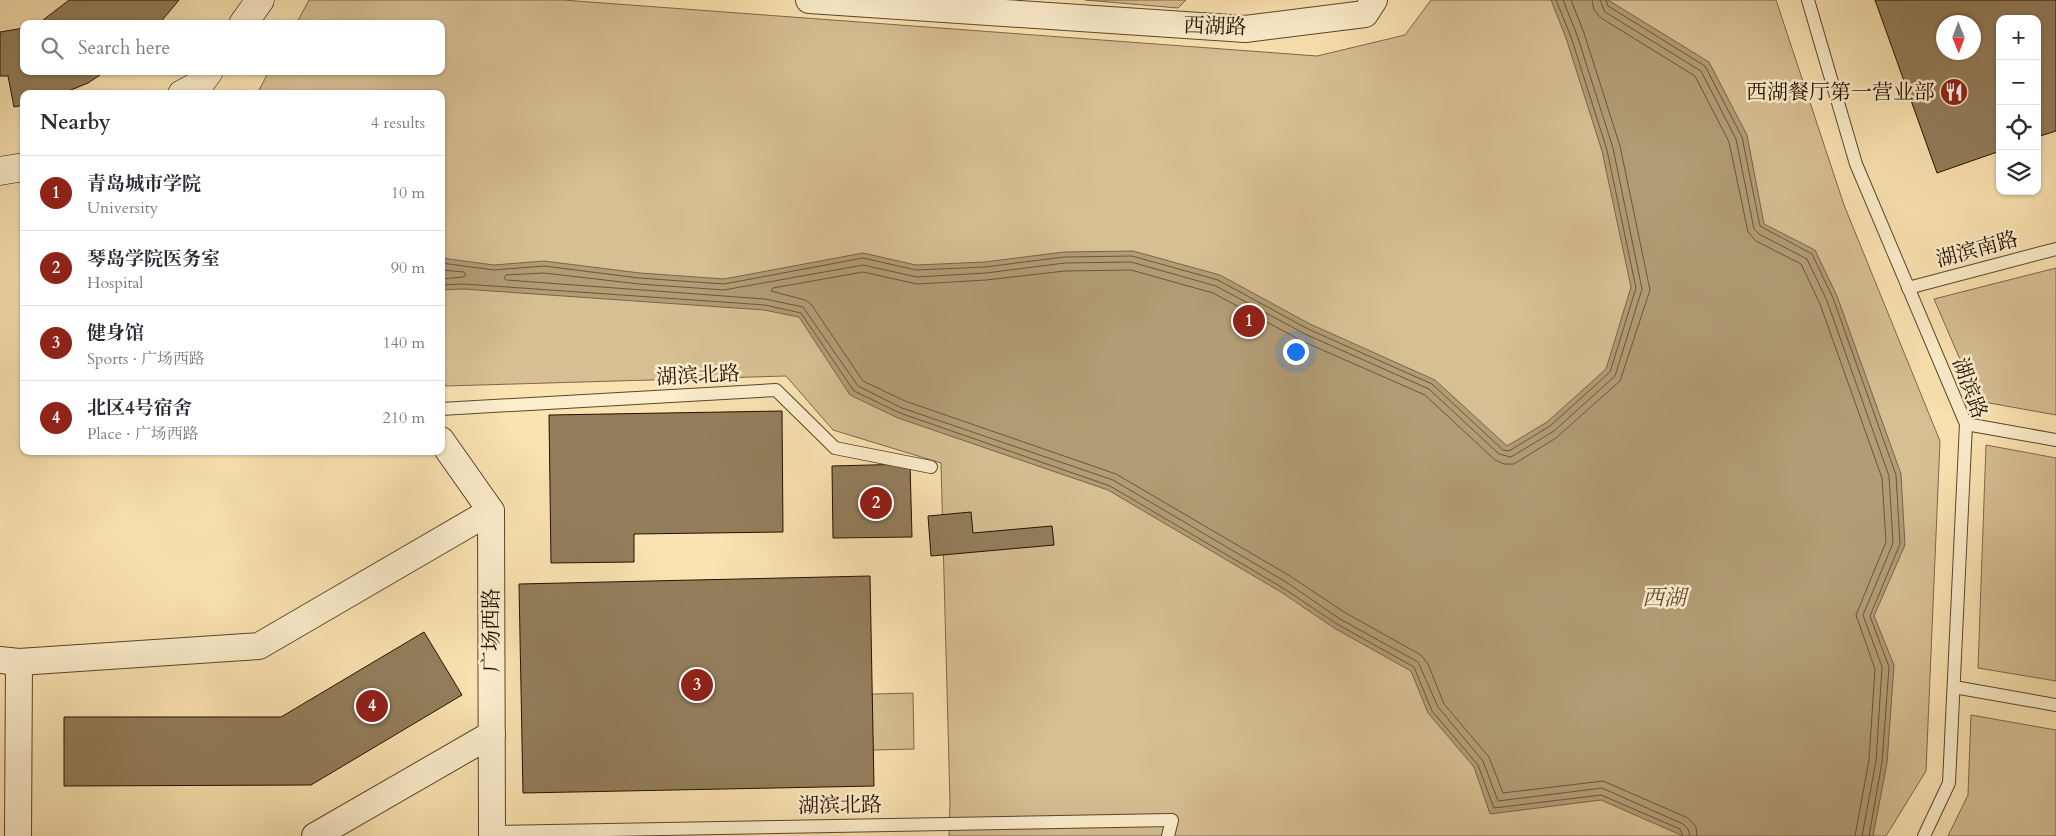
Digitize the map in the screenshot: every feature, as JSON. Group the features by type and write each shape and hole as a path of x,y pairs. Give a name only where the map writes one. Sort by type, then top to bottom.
{"street":[{"path":"246,20 260,0"},
{"name":"西湖路","path":"824,0 1246,29 1365,14 1374,0"},
{"path":"0,171 20,168"},
{"path":"18,836 9,661 258,646 491,511 445,446"},
{"name":"广场西路","path":"491,511 492,834"},
{"path":"315,836 492,734"}],"lane":[{"name":"湖滨路","path":"1808,0 1856,164 1966,424 1949,783 1924,836"},
{"name":"湖滨南路","path":"1908,288 2056,249"},
{"name":"湖滨北路","path":"445,409 776,390 835,448 931,467"},
{"path":"1966,424 2056,440"},
{"path":"1954,686 2056,705"},
{"name":"湖滨北路","path":"492,834 1172,820 1168,836"}],"shaded area":[{"path":"309,0 563,0 1317,56 1405,35 1431,0 1776,0 1844,205 1940,441 1926,771 1886,836 949,836 950,802 941,463 833,430 786,376 446,386 445,90 259,90 267,75 445,75 445,20 298,20"},
{"path":"1085,0 1186,0 1178,8"},
{"path":"2056,268 2056,415 1978,401 1934,299"},
{"path":"1986,445 2056,458 2056,681 1978,668"},
{"path":"913,693 914,749 800,752 798,696"},
{"path":"1971,715 2056,730 2056,836 1948,836 1968,795"}],"water":[{"name":"西湖","path":"1551,0 1608,0 1709,62 1747,135 1764,224 1815,250 1837,296 1901,474 1905,545 1874,616 1894,665 1887,763 1873,836 1683,836 1601,800 1490,814 1474,767 1428,713 1411,671 1334,628 1281,592 1108,490 898,418 850,395 799,317 764,310 463,289 445,290 445,259 494,265 544,261 640,273 724,279 863,253 916,265 985,262 1064,252 1133,251 1220,275 1310,324 1435,380 1507,446 1547,422 1606,369 1631,287 1602,151 1566,38"}],"building":[{"path":"69,0 179,0 162,20 43,20"},
{"name":"西湖餐厅第一营业部","path":"1875,0 2056,0 2056,131 2041,136 2041,15 1996,15 1996,152 1937,173"},
{"path":"20,29 20,75 100,75 88,83 71,90 20,90 20,106 14,107 8,76 0,76 0,32"},
{"path":"782,411 783,532 634,534 634,562 551,563 549,415"},
{"path":"910,464 912,537 833,538 832,466"},
{"path":"971,512 973,533 1052,526 1054,545 931,556 928,516"},
{"path":"870,576 874,786 523,793 519,584"},
{"path":"424,632 462,695 311,785 64,786 64,717 281,717"}],"place":[{"name":"西湖餐厅第一营业部","path":"1954,92"},
{"name":"青岛城市学院","path":"1249,321"},
{"name":"琴岛学院医务室","path":"876,503"},
{"name":"健身馆","path":"697,685"},
{"name":"北区4号宿舍","path":"372,706"}]}
